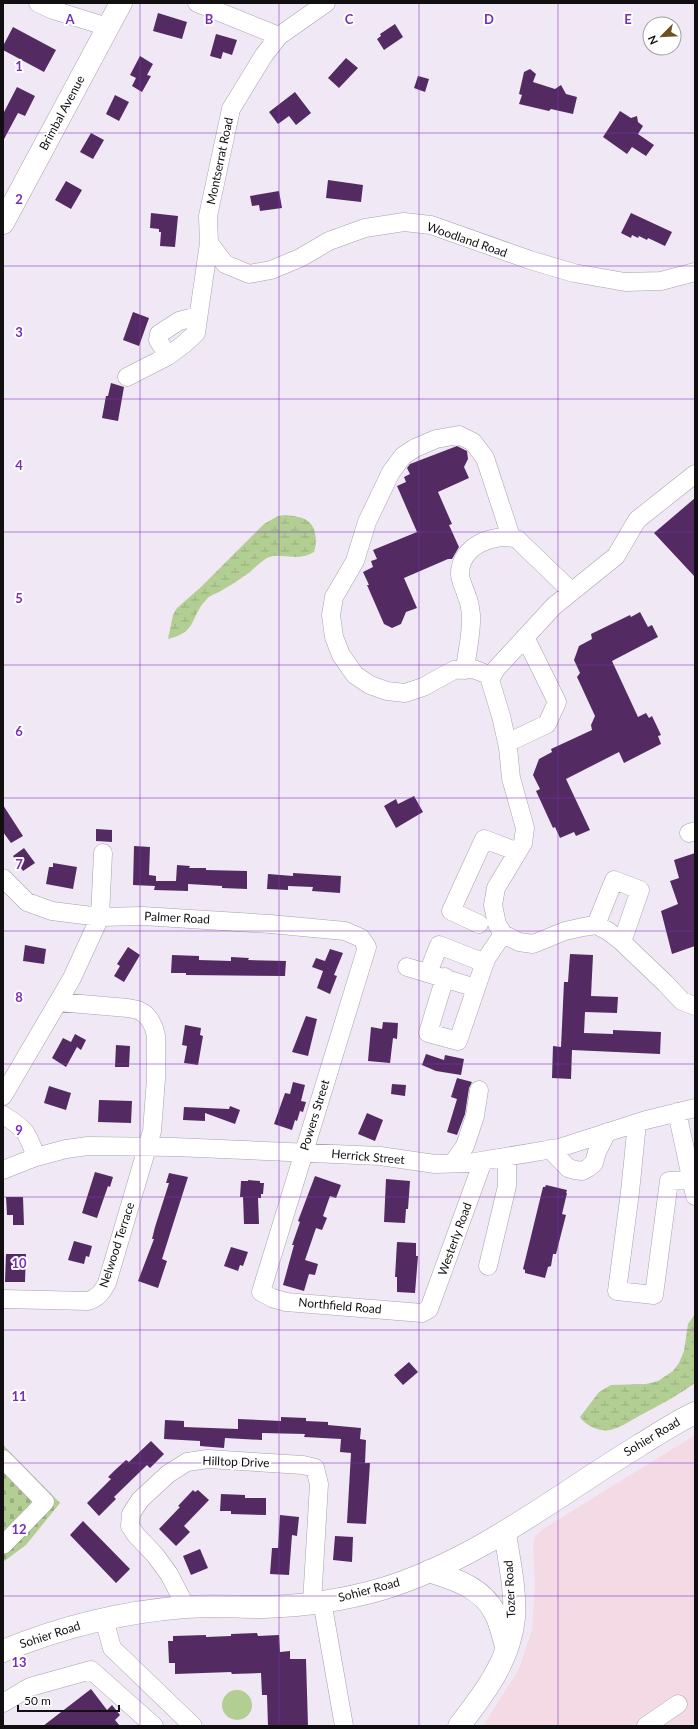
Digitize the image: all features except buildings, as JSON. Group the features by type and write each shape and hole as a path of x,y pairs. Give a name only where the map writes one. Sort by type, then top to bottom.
{"main road":[{"name":"Brimbal Avenue","path":"3,223 9,199 121,3"},
{"name":"Sohier Road","path":"3,1651 37,1637 104,1619 133,1613 186,1607 266,1607 317,1602 382,1589 461,1557 505,1533 604,1466 695,1413"},
{"name":"Tozer Road","path":"459,1726 489,1686 507,1650 514,1618 512,1579 505,1533"},
{"path":"429,1571 460,1581 476,1591 496,1614 507,1650"}],"street":[{"path":"38,3 53,10 108,27"},
{"path":"197,3 279,36"},
{"name":"Montserrat Road","path":"197,324 209,243 208,216 231,109 264,55 279,36 326,3"},
{"name":"Woodland Road","path":"209,243 226,264 248,274 271,270 300,258 329,241 365,228 404,222 430,225 530,260 574,273 625,282 661,281 695,272"},
{"path":"127,377 168,356 184,344 197,324 179,321 159,334 158,340 168,356"},
{"path":"492,676 474,669 454,670 423,687 405,693 387,691 370,685 355,675 341,655 334,637 332,615 334,597 355,561 367,522 391,472 403,456 415,448 436,439 459,435 473,442 485,458 512,537"},
{"path":"695,474 637,520 616,556 554,606 525,637 490,680 507,743 511,778 525,828 523,843 496,888 493,905 497,924 503,934 519,942 533,944 583,926 596,925 608,931 622,942 666,983 682,1001 695,1006"},
{"path":"465,670 471,615 468,598 460,573 463,561 473,546 491,538 512,537 517,539 571,591"},
{"path":"507,743 547,724 557,702 525,637"},
{"path":"480,924 451,912 484,839 518,852"},
{"path":"3,1096 72,978 100,917 103,853"},
{"name":"Palmer Road","path":"3,878 27,902 52,911 100,917 143,916 270,924 345,931 361,938"},
{"path":"596,925 614,880 640,890 622,942"},
{"path":"485,963 439,945 428,1032 458,1042 485,963 503,934"},
{"name":"Powers Street","path":"261,1292 367,947 361,938"},
{"path":"407,967 476,988"},
{"name":"Nelwood Terrace","path":"3,1299 88,1301 98,1296 107,1283 152,1131 156,1079 156,1036 150,1020 138,1010 128,1008 58,1002"},
{"path":"453,1163 465,1146 476,1116 478,1090"},
{"name":"Herrick Street","path":"3,1170 36,1157 76,1147 147,1146 380,1156 435,1164 484,1161 550,1149 637,1123 695,1108"},
{"path":"637,1123 630,1192 617,1291 654,1295 670,1181 693,1188 677,1112"},
{"path":"3,1115 18,1124 28,1134 36,1157"},
{"path":"550,1149 568,1168 582,1171 594,1163 597,1152 608,1132"},
{"path":"488,1266 507,1186 507,1157"},
{"name":"Westerly Road","path":"422,1313 429,1309 433,1301 484,1161"},
{"name":"Northfield Road","path":"261,1292 272,1298 286,1302 422,1313"},
{"path":"3,1459 45,1502 3,1545"},
{"name":"Hilltop Drive","path":"186,1607 169,1574 130,1526 131,1514 140,1500 168,1474 187,1462 208,1459 303,1465 315,1468 319,1484 317,1602"},
{"path":"317,1602 344,1726"},
{"path":"104,1619 112,1648 193,1726"},
{"path":"3,1703 30,1687 91,1670 154,1726"},
{"path":"646,1726 678,1704"}],"shaded area":[{"path":"695,1435 695,1726 483,1726 519,1669 532,1630 535,1584 533,1547 535,1537 543,1529"}],"green space":[{"path":"286,515 298,517 308,521 311,524 316,536 314,552 300,557 272,556 267,558 239,580 209,597 197,613 189,628 178,636 168,639 173,615 177,608 201,587 264,524 278,516"},
{"path":"695,1314 695,1383 667,1401 614,1429 602,1430 589,1426 580,1417 599,1392 611,1385 646,1384 658,1381 673,1371 679,1363 684,1351 688,1324"},
{"path":"3,1445 60,1503 26,1545 3,1562"},
{"path":"237,1690 248,1694 252,1705 248,1716 237,1720 226,1716 222,1705 226,1694"}]}
